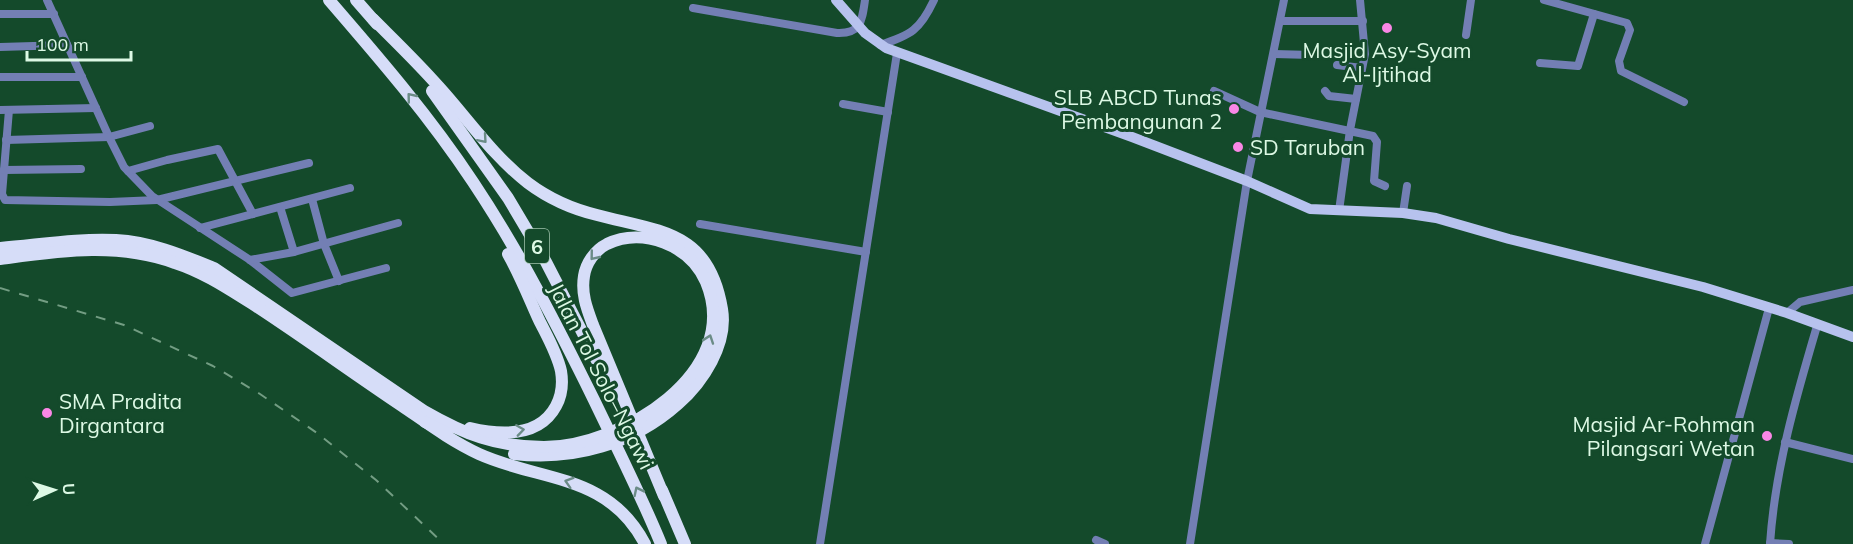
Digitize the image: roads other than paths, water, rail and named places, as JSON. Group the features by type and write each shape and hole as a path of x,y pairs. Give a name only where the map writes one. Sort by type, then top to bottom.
{"highway":[{"name":"Jalan Tol Solo–Ngawi","path":"329,0 382,61 446,143 494,213 540,294 609,430 662,544"},
{"name":"Jalan Tol Solo–Ngawi","path":"356,0 426,82 508,198 546,262 586,337 685,544"},
{"path":"0,248 118,240 177,252 214,268 456,438 493,450 535,456 578,449 683,400 710,364 723,331 724,318 719,291 713,274 703,259 692,248 669,233 572,207 530,184 487,144 438,86 373,19"},
{"path":"425,416 485,431 500,433 528,430 552,414 560,399 562,386 561,371 555,354 511,259 446,143"},
{"path":"664,496 585,305 584,276 588,264 603,247 625,237 649,237 676,248 700,272 710,294 714,320 704,352 693,372 666,408"},
{"path":"0,259 93,249 117,250 149,255 208,276 425,416 451,440 504,464 574,482 592,490 620,511 645,544"}],"main road":[{"path":"836,0 858,26 880,45 897,53 1132,137 1247,181 1303,207 1320,211 1362,210 1436,218 1708,288 1853,337"}],"street":[{"path":"47,0 109,137 128,171 157,200 250,261 292,292 386,268"},
{"path":"693,8 837,33 853,32 858,26 865,0"},
{"path":"880,45 903,37 918,28 934,0"},
{"path":"1190,544 1247,181 1284,0"},
{"path":"1339,211 1350,130 1365,54 1360,0"},
{"path":"1466,35 1471,0"},
{"path":"1544,0 1555,1 1625,22 1630,26 1630,33 1619,61 1621,71 1684,102"},
{"path":"1582,10 1586,0"},
{"path":"0,14 54,14"},
{"path":"1540,63 1578,66 1594,14"},
{"path":"1280,21 1363,21"},
{"path":"0,47 67,45"},
{"path":"820,544 897,53"},
{"path":"1274,54 1312,55"},
{"path":"1336,65 1362,68"},
{"path":"0,77 82,77"},
{"path":"1215,91 1260,112 1373,136 1376,139 1374,181 1385,186"},
{"path":"1325,91 1329,96 1356,99"},
{"path":"843,104 888,112"},
{"path":"96,108 4,110 6,140 2,194 5,200 110,202 157,200 309,162"},
{"path":"6,140 109,137 150,126"},
{"path":"128,171 216,148 223,155 253,214"},
{"path":"4,170 81,169"},
{"path":"1403,213 1407,186"},
{"path":"200,228 350,188"},
{"path":"312,199 324,244 339,281"},
{"path":"280,207 294,252"},
{"path":"250,261 294,252 398,223"},
{"path":"700,224 866,252"},
{"path":"1787,313 1800,302 1853,290"},
{"path":"1705,544 1769,308"},
{"path":"1789,544 1770,543 1772,518 1785,442 1817,326"},
{"path":"1785,442 1853,459"},
{"path":"1096,540 1105,544"}],"railway":[{"path":"0,288 124,325 213,366 260,394 317,433 376,480 444,544"}],"place":[{"name":"Masjid Asy-Syam Al-Ijtihad","path":"1387,28"},
{"name":"SLB ABCD Tunas Pembangunan 2","path":"1234,109"},
{"name":"SD Taruban","path":"1238,147"},
{"name":"SMA Pradita Dirgantara","path":"47,413"},
{"name":"Masjid Ar-Rohman Pilangsari Wetan","path":"1767,436"}]}
